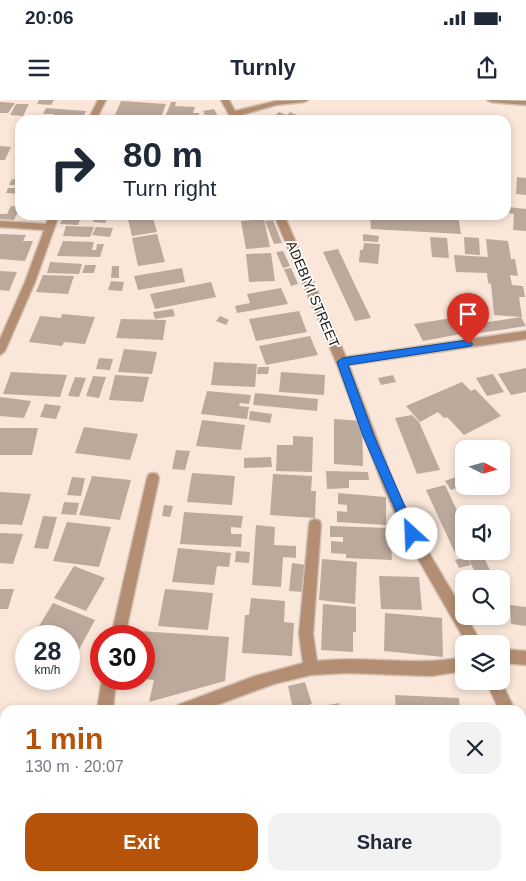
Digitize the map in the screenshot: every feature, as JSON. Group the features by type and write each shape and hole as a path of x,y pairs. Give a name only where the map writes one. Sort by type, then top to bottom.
{"street":[{"path":"94,115 102,100"},
{"path":"225,100 234,115"},
{"path":"241,115 276,103 304,100"},
{"path":"491,100 526,103"},
{"path":"0,351 30,282 52,220"},
{"name":"ADEBIYI STREET","path":"281,220 342,362 369,436 412,534 470,635"},
{"path":"0,224 50,227"},
{"path":"342,362 526,335"},
{"path":"120,625 153,478"},
{"path":"311,668 306,634 315,525"},
{"path":"510,657 526,658"},
{"path":"197,705 275,678 311,668 333,666 438,669 455,666"},
{"path":"106,705 108,690"},
{"path":"497,690 505,705"}],"building":[{"path":"39,100 54,100 51,105 37,104"},
{"path":"121,101 166,104 162,115 115,115"},
{"path":"0,102 15,103 8,113 0,113"},
{"path":"171,102 176,102 175,106 195,107 193,113 199,113 198,115 166,115"},
{"path":"16,104 29,104 24,115 10,115"},
{"path":"46,108 86,111 84,115 43,114"},
{"path":"214,109 217,115 205,115 203,111"},
{"path":"279,112 287,115 275,115"},
{"path":"0,146 11,147 5,160 0,160"},
{"path":"517,177 526,178 526,195 516,194"},
{"path":"12,179 15,179 15,185 9,185"},
{"path":"8,188 15,188 15,194 6,193"},
{"path":"11,206 15,206 14,220 0,219 0,214 7,214"},
{"path":"511,207 526,209 526,231 513,230 514,214 511,214"},
{"path":"62,220 80,220 78,225 60,224"},
{"path":"94,220 106,220 105,223 93,222"},
{"path":"128,220 153,220 157,232 132,236"},
{"path":"264,220 270,247 246,249 241,221"},
{"path":"273,220 282,243 274,244 265,221"},
{"path":"370,220 459,220 461,234 371,229"},
{"path":"66,226 94,227 90,237 63,236"},
{"path":"96,227 113,228 110,237 92,235"},
{"path":"0,234 26,235 23,241 33,241 25,261 0,259"},
{"path":"157,234 165,262 138,266 132,238"},
{"path":"363,234 379,236 378,242 363,241"},
{"path":"430,237 447,238 449,258 432,257"},
{"path":"464,237 479,238 480,255 465,254"},
{"path":"486,239 508,241 511,259 515,259 518,276 510,275 512,285 523,286 525,297 519,297 522,317 494,315 491,284 488,283 487,273 456,272 454,255 488,257"},
{"path":"63,241 94,242 92,250 96,250 97,244 104,244 100,257 57,256"},
{"path":"364,243 380,244 378,264 359,262 360,250 363,250"},
{"path":"338,249 371,318 355,321 323,252"},
{"path":"283,251 290,266 283,268 276,252"},
{"path":"271,253 275,281 249,282 246,254"},
{"path":"50,262 82,264 79,274 47,273"},
{"path":"85,265 96,265 94,273 82,273"},
{"path":"112,266 119,266 119,278 111,278"},
{"path":"182,268 185,282 138,290 134,276"},
{"path":"291,268 298,284 291,286 284,269"},
{"path":"0,271 17,272 9,291 0,290"},
{"path":"43,275 74,276 68,294 36,292"},
{"path":"111,281 124,282 122,291 108,290"},
{"path":"211,282 216,297 155,309 150,294"},
{"path":"281,288 288,304 237,313 235,306 250,303 247,294"},
{"path":"173,309 175,316 155,319 153,312"},
{"path":"299,311 307,332 256,341 249,319"},
{"path":"62,314 95,317 85,344 64,342 62,346 29,342 40,316 61,318"},
{"path":"220,316 229,320 226,325 216,321"},
{"path":"521,317 526,326 466,335 462,326"},
{"path":"452,318 461,334 423,341 414,324"},
{"path":"121,319 166,320 163,340 116,338"},
{"path":"310,336 318,355 266,365 259,346"},
{"path":"124,349 157,352 152,374 118,372"},
{"path":"99,358 113,359 110,370 96,369"},
{"path":"214,362 257,364 255,387 211,385"},
{"path":"258,367 269,367 268,374 257,374"},
{"path":"526,368 526,392 511,395 498,374"},
{"path":"11,372 67,375 60,397 3,394"},
{"path":"281,372 325,375 324,395 279,392"},
{"path":"493,374 504,392 487,396 476,378"},
{"path":"115,375 149,377 143,402 109,400"},
{"path":"393,375 396,382 381,385 378,378"},
{"path":"93,376 106,377 99,398 86,396"},
{"path":"75,377 86,378 79,397 68,396"},
{"path":"462,382 471,391 475,389 501,416 464,435 447,417 444,418 438,412 420,422 406,406"},
{"path":"207,391 251,395 249,404 240,403 239,406 249,407 247,419 201,414"},
{"path":"255,393 318,399 317,411 253,405"},
{"path":"0,397 31,401 24,418 0,416"},
{"path":"45,404 61,406 56,419 40,417"},
{"path":"250,411 272,414 270,423 249,420"},
{"path":"412,415 419,422 440,470 417,474 395,418"},
{"path":"334,419 362,421 363,466 334,464"},
{"path":"202,420 245,425 241,450 196,446"},
{"path":"84,427 138,434 130,460 75,453"},
{"path":"0,428 38,428 32,455 0,455"},
{"path":"293,436 313,437 312,472 276,471 277,445 293,445"},
{"path":"176,450 190,451 185,470 172,469"},
{"path":"271,457 272,467 244,468 244,458"},
{"path":"326,471 368,472 369,480 349,480 349,488 327,489"},
{"path":"192,473 235,476 232,505 187,502"},
{"path":"273,474 312,476 311,491 316,491 315,518 270,515"},
{"path":"92,476 131,480 120,520 79,515"},
{"path":"72,477 85,478 81,496 67,495"},
{"path":"455,477 455,489 451,490 445,481"},
{"path":"445,485 455,506 455,553 426,490"},
{"path":"0,492 31,494 22,525 0,524"},
{"path":"338,493 386,497 386,525 337,522 337,511 347,512 347,505 338,504"},
{"path":"64,502 79,503 76,515 61,514"},
{"path":"164,505 173,506 170,517 162,516"},
{"path":"184,512 243,516 241,528 231,527 231,534 242,534 241,547 180,544"},
{"path":"43,516 57,517 48,549 34,548"},
{"path":"67,522 111,527 99,567 53,561"},
{"path":"256,525 275,527 274,545 296,546 296,558 283,557 281,587 252,585"},
{"path":"330,526 390,528 392,560 346,558 346,554 331,553 331,541 343,542 343,537 330,537"},
{"path":"0,533 23,534 13,564 0,563"},
{"path":"178,548 231,553 229,567 217,566 214,585 172,582"},
{"path":"236,551 250,552 249,563 235,562"},
{"path":"322,559 357,562 355,604 319,600"},
{"path":"455,560 468,560 471,565 459,568"},
{"path":"469,560 485,560 490,570 474,570"},
{"path":"292,563 306,565 304,592 289,591"},
{"path":"74,566 105,578 86,611 54,598"},
{"path":"379,576 419,577 422,610 381,609"},
{"path":"0,589 14,589 8,609 0,609"},
{"path":"165,589 213,593 208,630 158,626"},
{"path":"251,598 285,601 284,622 294,623 292,656 242,653 245,615 249,615"},
{"path":"53,603 95,620 92,625 90,625 90,629 80,648 80,625 40,625"},
{"path":"323,604 356,607 356,632 353,632 353,652 321,650"},
{"path":"510,605 526,607 526,626 511,624"},
{"path":"385,613 442,618 443,657 384,651"},
{"path":"155,632 229,637 225,681 149,702 152,690 155,690"},
{"path":"305,682 312,704 292,705 288,686"},
{"path":"395,695 459,698 460,705 396,705"}],"route":[{"path":"412,534 369,436 342,362 468,344"}]}
